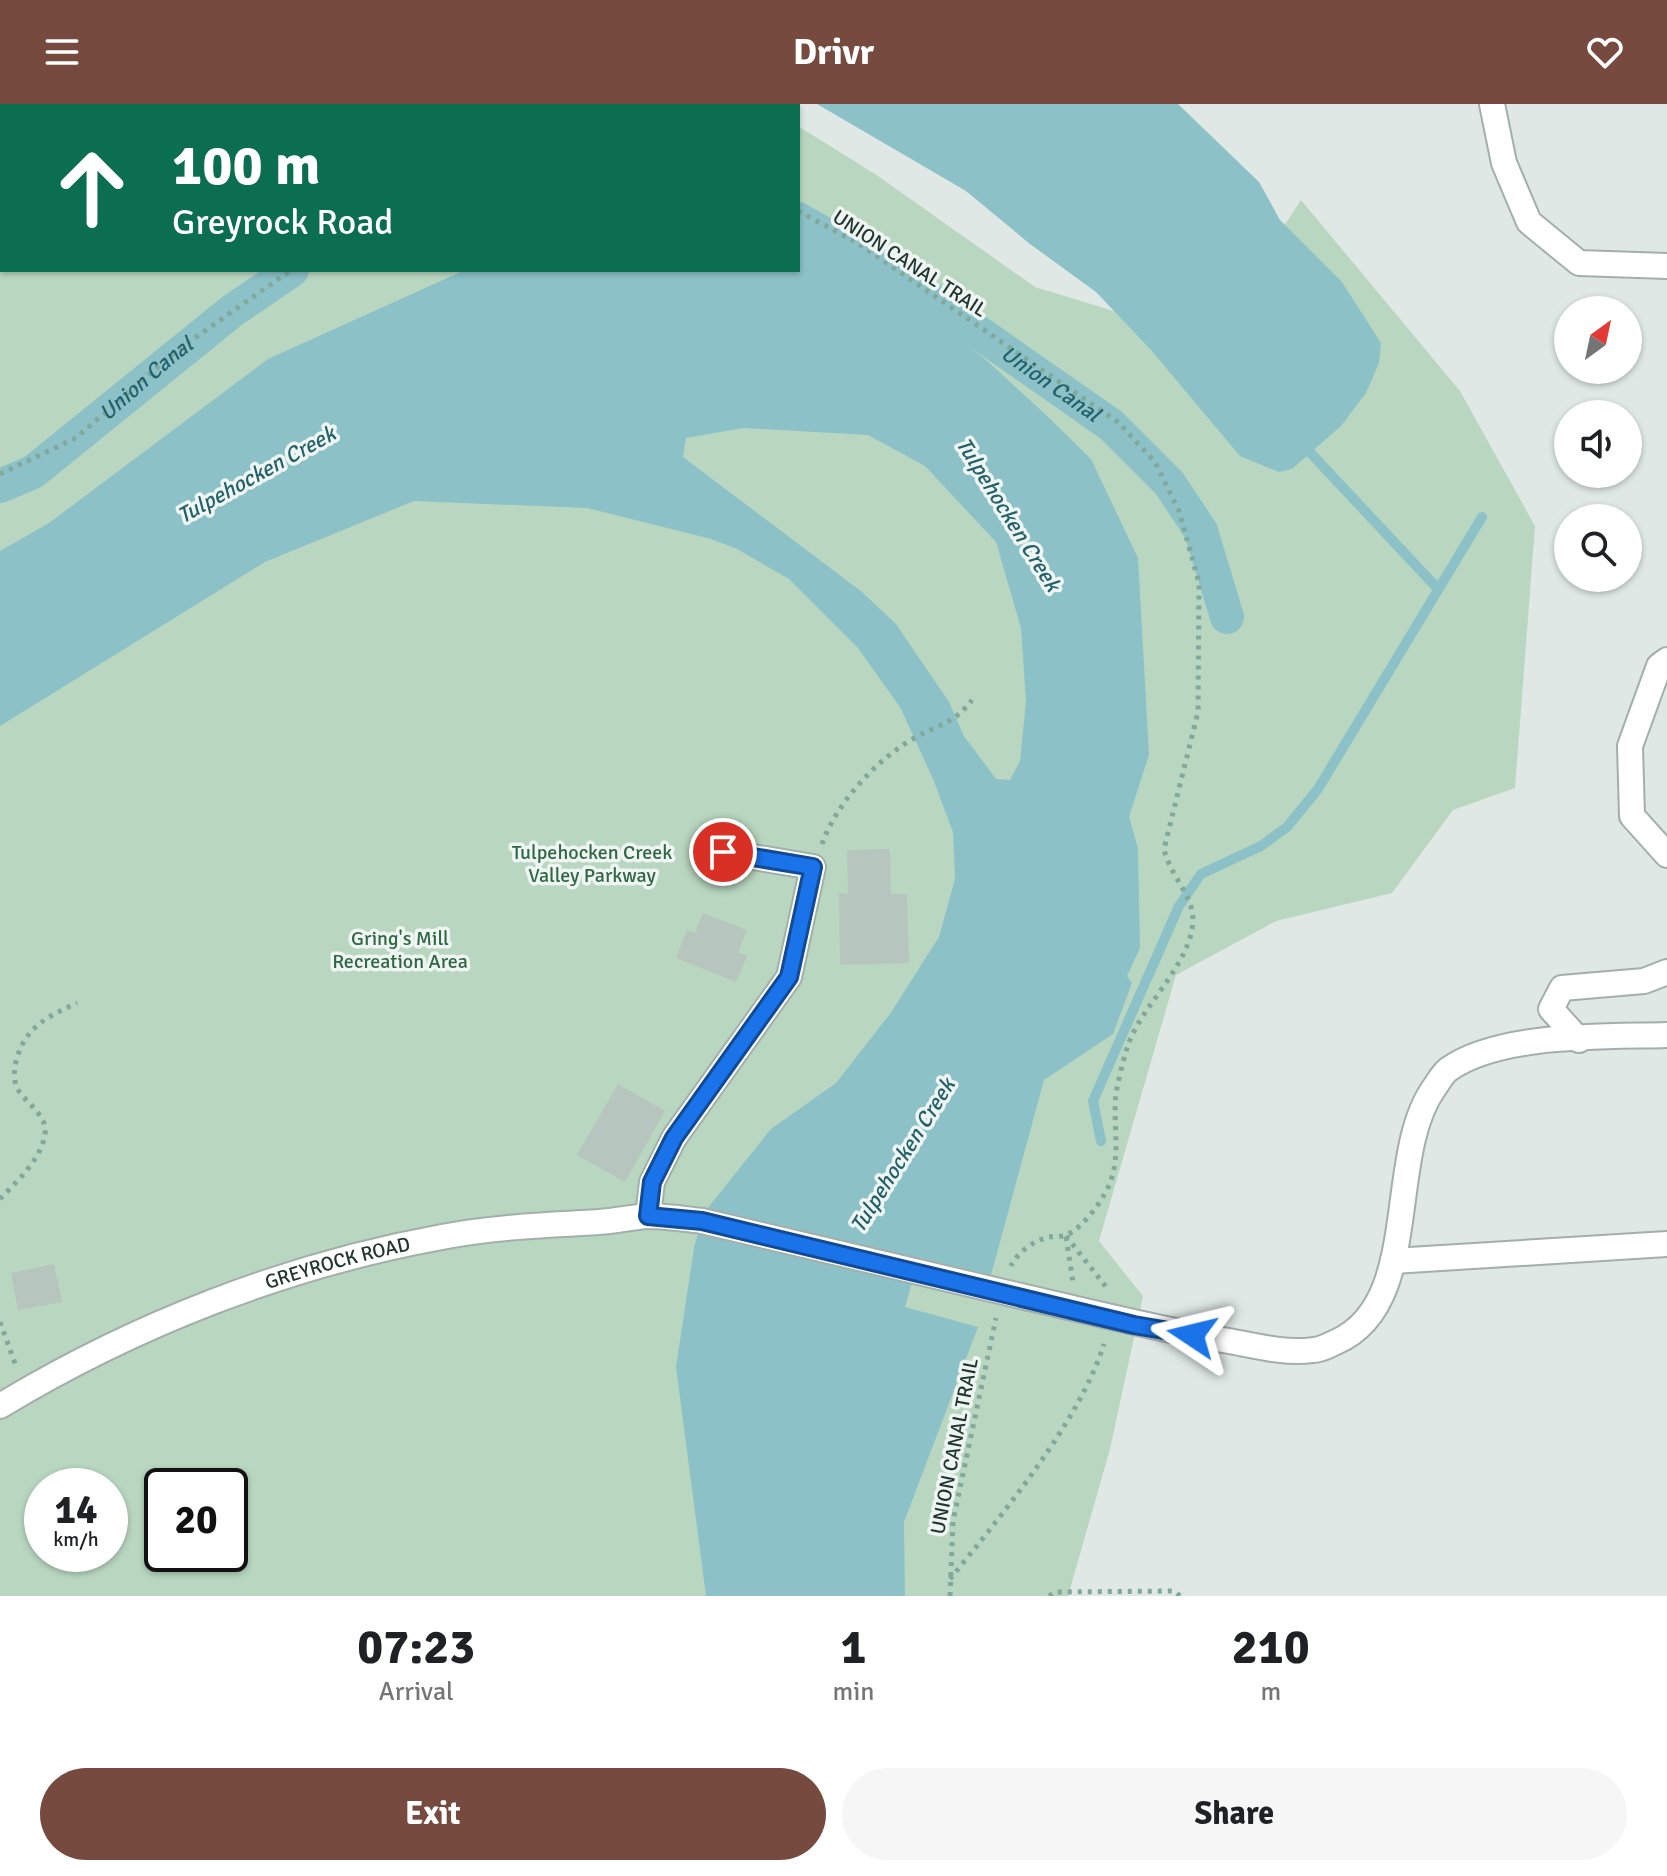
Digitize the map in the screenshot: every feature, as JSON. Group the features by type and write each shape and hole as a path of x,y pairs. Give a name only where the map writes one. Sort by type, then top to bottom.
{"street":[{"path":"1492,104 1504,163 1529,222 1579,263 1667,266"},
{"path":"1667,660 1659,666 1630,746 1632,816 1667,855"},
{"path":"648,1216 652,1182 674,1138 789,977 813,867 723,852"},
{"path":"1579,1040 1551,1009 1562,988 1644,981 1667,972"},
{"name":"GREYROCK ROAD","path":"0,1406 73,1365 190,1312 295,1274 442,1237 551,1223 648,1216 702,1221 1112,1317 1134,1325 1277,1349 1315,1350 1352,1335 1381,1301 1393,1261 1402,1188 1420,1108 1446,1071 1483,1051 1579,1040 1667,1035"},
{"path":"1393,1261 1667,1244"}],"path":[{"name":"UNION CANAL TRAIL","path":"800,212 856,242 1118,422 1155,462 1179,511 1199,583 1198,712 1164,849 1167,865 1192,909 1191,931 1173,972 1146,1008 1128,1045 1116,1094 1117,1159 1106,1193 1089,1216 1066,1236 1045,1238 1028,1247 1009,1270"},
{"path":"0,474 76,438 175,352 288,272"},
{"path":"813,867 827,831 843,805 875,770 914,738 956,719 972,700"},
{"path":"0,1199 38,1155 46,1132 41,1117 17,1088 14,1072 19,1053 28,1032 47,1017 77,1003"},
{"path":"1066,1236 1074,1291"},
{"path":"950,1579 1009,1506 1076,1403 1100,1356 1112,1317 1111,1294 1066,1236"},
{"name":"UNION CANAL TRAIL","path":"950,1596 953,1521 999,1302"},
{"path":"0,1322 24,1392"},
{"path":"1049,1596 1055,1592 1174,1591 1180,1596"}],"green space":[{"name":"Tulpehocken Creek Valley Parkway","path":"800,127 875,174 1035,287 1209,340 1301,200 1460,391 1535,526 1515,788 1453,810 1392,893 1276,921 1176,975 1099,1241 1143,1296 1110,1449 1068,1596 0,1596 0,272 800,272"}],"water":[{"path":"817,104 1178,104 1259,182 1280,220 1342,282 1381,343 1379,363 1366,393 1341,426 1292,469 1279,472 1240,456 1151,350 1096,292 1030,244 966,191"},
{"name":"Tulpehocken Creek","path":"800,237 898,292 984,358 1091,459 1138,558 1149,755 1129,817 1138,848 1140,948 1127,976 1132,983 1113,1034 1044,1080 991,1275 919,1258 905,1307 978,1327 904,1522 905,1596 706,1596 676,1367 694,1248 703,1214 771,1129 836,1083 890,1014 939,937 955,879 953,832 900,707 858,648 789,579 737,549 711,539 587,508 414,501 265,562 0,726 0,551 49,523 268,359 461,272 800,272","holes":["744,428 868,435 925,466 996,542 1021,628 1026,701 1020,761 1010,780 996,779 964,736 949,702 896,624 862,592 683,457 686,438"]}],"building":[{"path":"890,849 891,894 907,894 909,963 840,965 839,893 848,894 847,850"},
{"path":"703,913 747,930 738,952 747,956 736,982 676,958 687,930 695,933"},
{"path":"618,1084 665,1111 625,1182 577,1155"},
{"path":"54,1264 62,1302 18,1310 11,1273"}],"waterway":[{"name":"Union Canal","path":"800,220 892,272 1111,425 1169,483 1201,531 1227,617"},
{"name":"Union Canal","path":"0,486 33,472 232,311 289,272"},
{"path":"1304,446 1438,589"},
{"path":"1101,1141 1093,1101 1179,906 1201,874 1261,846 1287,827 1318,789 1482,517"}],"route":[{"path":"723,852 813,867 789,977 737,1054 674,1138 652,1182 648,1216 702,1221 1112,1317 1134,1325 1192,1335"}],"park label":[{"name":"Gring's Mill Recreation Area","path":"400,950"}]}
